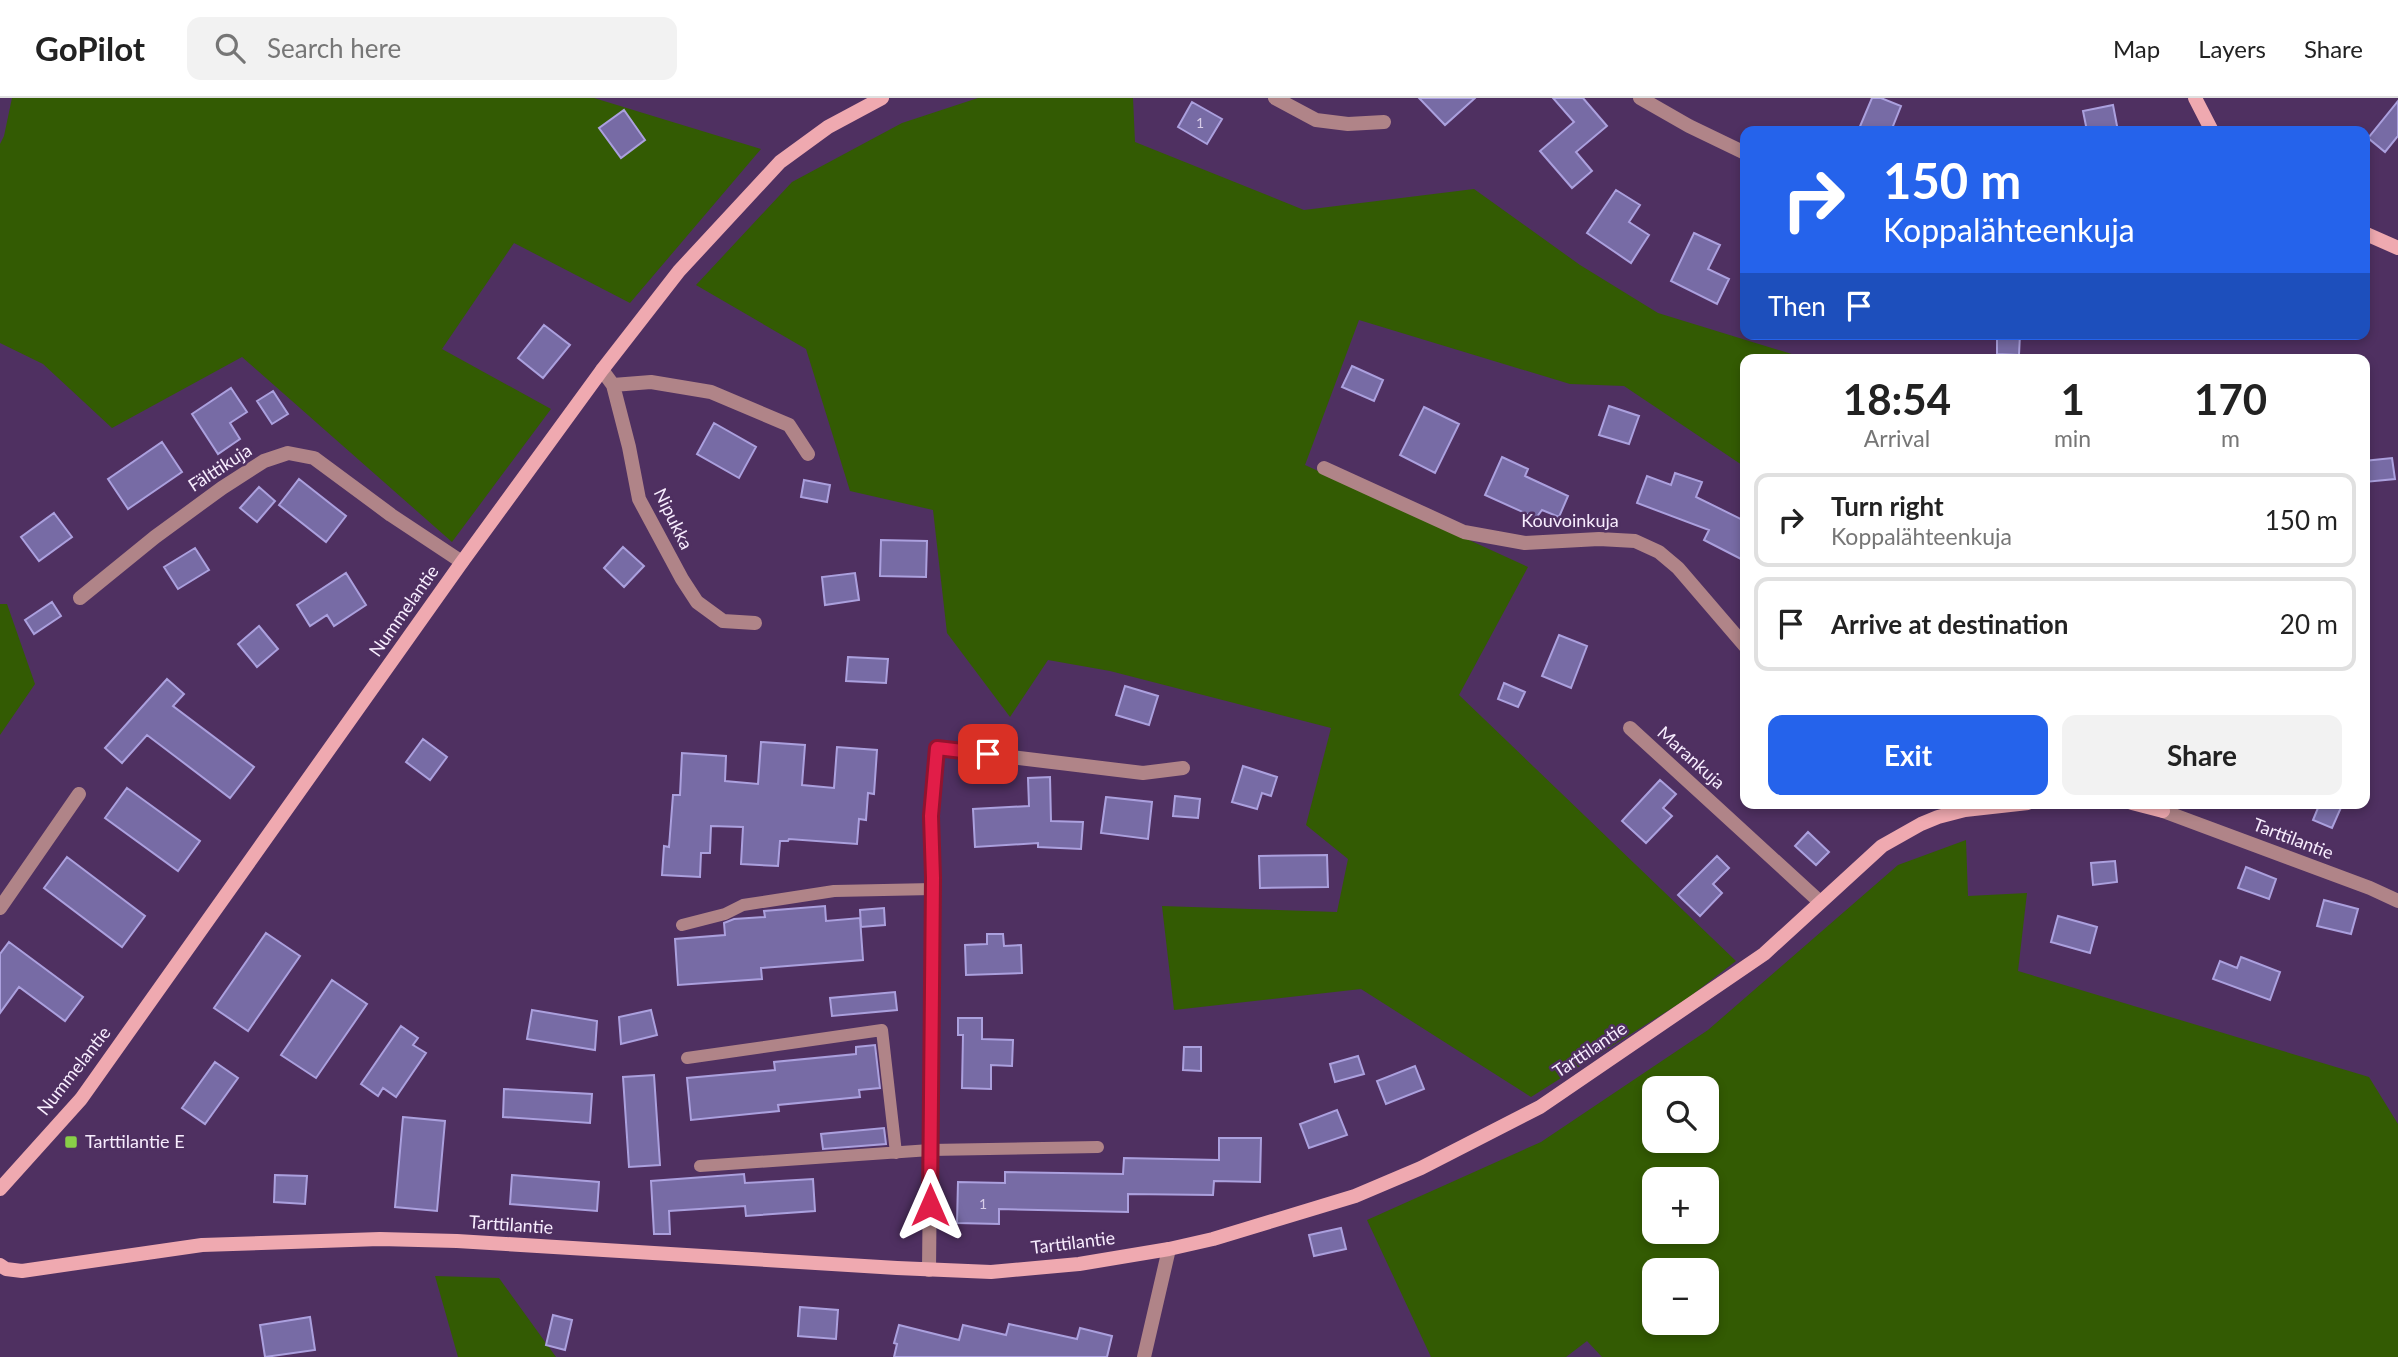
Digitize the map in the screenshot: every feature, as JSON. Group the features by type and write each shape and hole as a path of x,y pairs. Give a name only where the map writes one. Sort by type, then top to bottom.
{"street":[{"name":"Nummelantie","path":"0,1189 81,1099 462,562 602,370 679,271 780,162 828,127 882,98"},
{"path":"1275,98 1316,120 1348,124 1384,122"},
{"path":"1640,98 1740,151"},
{"path":"2194,98 2209,126"},
{"path":"2370,236 2398,248"},
{"name":"Nipukka","path":"602,370 613,385 639,499 682,579 697,602 723,621 755,623"},
{"path":"613,385 651,382 711,392 789,425 808,454"},
{"name":"Fälttikuja","path":"80,598 155,537 222,488 264,461 288,453 314,458 391,515 462,562"},
{"name":"Kouvoinkuja","path":"1324,468 1464,532 1525,543 1599,539 1635,541 1659,552 1678,568 1740,640"},
{"name":"Marankuja","path":"1630,729 1820,902"},
{"path":"929,1270 933,889 931,816 937,748 1143,773 1184,768"},
{"path":"0,908 79,794"},
{"name":"Tarttilantie","path":"0,1265 6,1269 22,1271 202,1245 380,1239 471,1241 991,1272 1079,1264 1169,1249 1291,1217 1355,1196 1421,1168 1520,1118 1552,1100 1764,954 1882,846 1921,824 1959,809"},
{"name":"Tarttilantie","path":"2169,809 2398,901"},
{"path":"1144,1357 1169,1249"}],"lane":[{"path":"682,925 725,914 743,905 834,891 933,889"},
{"path":"687,1058 882,1030 896,1153"},
{"path":"701,1166 930,1150 1097,1147"}],"green space":[{"path":"12,98 594,98 761,149 630,303 514,243 442,349 551,409 452,542 242,357 112,428 43,364 0,343 0,144"},
{"path":"978,98 1133,98 1135,142 1304,210 1474,189 1580,265 1658,313 1792,354 1740,354 1740,464 1624,386 1570,384 1359,320 1305,465 1528,567 1459,695 1736,961 1688,998 1531,1097 1361,989 1174,1010 1162,906 1337,912 1348,859 1306,825 1331,728 1110,671 1048,660 1010,717 947,633 933,510 850,491 806,349 696,285 792,182 902,123"},
{"path":"0,604 7,604 35,684 0,735"},
{"path":"1966,840 1968,896 2027,893 2018,971 2369,1077 2398,1124 2398,1357 1602,1357 1587,1341 1566,1357 1431,1357 1367,1220 1541,1142 1708,1030 1898,865"},
{"path":"435,1276 499,1278 556,1357 458,1357"}],"building":[{"path":"1419,98 1475,98 1445,125"},
{"path":"1553,98 1583,98 1607,126 1576,152 1592,171 1572,188 1540,151 1574,122"},
{"path":"1872,98 1881,98 1901,106 1893,126 1860,126"},
{"path":"2398,101 2398,136 2385,152 2370,140 2370,136"},
{"path":"1192,102 1222,119 1207,144 1178,127"},
{"path":"2113,105 2117,126 2086,126 2083,111"},
{"path":"624,110 645,140 621,158 599,128"},
{"path":"1616,190 1640,205 1629,222 1649,235 1631,263 1587,233"},
{"path":"1694,233 1720,245 1708,269 1729,279 1717,304 1671,281"},
{"path":"544,325 570,345 543,378 518,358"},
{"path":"1997,340 2020,340 2019,354 1997,354"},
{"path":"1352,366 1383,380 1374,401 1342,387"},
{"path":"231,388 247,412 230,423 240,439 218,454 192,414"},
{"path":"273,391 288,414 272,424 257,401"},
{"path":"1609,406 1639,416 1629,444 1599,435"},
{"path":"1424,407 1459,424 1435,473 1400,455"},
{"path":"714,423 756,447 739,478 697,454"},
{"path":"162,442 182,472 128,509 108,479"},
{"path":"1502,457 1528,469 1525,476 1568,496 1559,517 1542,510 1536,518 1485,495"},
{"path":"2392,458 2395,479 2370,482 2370,460"},
{"path":"1675,473 1702,482 1696,497 1740,519 1740,558 1704,540 1709,530 1637,503 1647,476 1671,485"},
{"path":"299,479 346,516 326,542 279,505"},
{"path":"804,480 830,485 827,502 801,497"},
{"path":"259,487 275,501 257,522 240,508"},
{"path":"54,513 72,537 39,561 21,537"},
{"path":"881,540 927,541 926,577 880,576"},
{"path":"623,547 644,566 624,587 604,568"},
{"path":"195,548 209,570 178,589 164,567"},
{"path":"346,573 366,605 334,626 327,615 310,626 297,605"},
{"path":"855,573 859,600 825,605 822,577"},
{"path":"52,602 61,616 34,634 25,620"},
{"path":"259,626 278,649 257,667 238,644"},
{"path":"1559,635 1587,646 1571,688 1542,676"},
{"path":"848,657 888,659 886,683 846,681"},
{"path":"167,679 184,694 173,706 254,767 230,798 147,735 122,763 105,748"},
{"path":"1504,683 1525,692 1518,707 1498,699"},
{"path":"1125,686 1158,696 1149,725 1116,715"},
{"path":"423,739 447,757 430,780 406,762"},
{"path":"761,742 805,745 802,785 834,788 837,747 877,750 874,794 868,793 866,820 859,819 857,844 789,839 780,841 778,866 741,864 743,827 711,826 710,853 701,853 700,877 662,875 664,846 669,847 673,795 680,795 682,753 726,756 725,781 758,784"},
{"path":"1243,766 1277,777 1271,796 1262,793 1257,809 1232,802"},
{"path":"1050,777 1051,821 1083,822 1081,849 1038,847 1038,843 975,847 973,809 1029,806 1028,778"},
{"path":"1660,780 1676,794 1663,808 1672,816 1646,843 1622,821"},
{"path":"127,788 200,841 178,871 105,818"},
{"path":"1175,796 1200,799 1198,818 1173,816"},
{"path":"1106,797 1152,802 1148,839 1101,833"},
{"path":"2318,809 2340,809 2332,828 2313,820"},
{"path":"1808,832 1829,852 1816,865 1795,846"},
{"path":"1327,855 1328,887 1260,888 1259,856"},
{"path":"1717,856 1729,868 1713,884 1722,893 1700,916 1678,895"},
{"path":"67,857 145,916 122,947 44,888"},
{"path":"2115,861 2117,882 2093,885 2091,863"},
{"path":"2246,867 2276,879 2269,899 2238,888"},
{"path":"2324,900 2358,909 2351,934 2317,926"},
{"path":"825,906 826,921 860,918 863,960 761,968 762,979 678,985 675,939 725,935 724,923 734,919 765,917 764,911"},
{"path":"884,908 885,925 861,927 860,910"},
{"path":"2058,916 2097,927 2090,953 2051,942"},
{"path":"266,933 300,956 248,1031 214,1008"},
{"path":"987,934 1003,934 1004,946 1021,945 1022,973 966,975 965,945 987,944"},
{"path":"9,942 83,997 65,1021 19,987 0,1013 0,954"},
{"path":"2241,957 2280,972 2270,1000 2213,979 2220,961 2237,968"},
{"path":"332,980 367,1004 316,1078 281,1055"},
{"path":"895,992 897,1010 832,1016 830,998"},
{"path":"532,1010 597,1021 595,1050 527,1039"},
{"path":"651,1010 657,1035 621,1044 619,1017"},
{"path":"958,1018 982,1018 982,1039 1013,1040 1012,1066 991,1065 991,1089 962,1088 963,1035 958,1035"},
{"path":"401,1026 418,1038 413,1045 426,1053 396,1097 383,1088 378,1096 361,1084"},
{"path":"875,1045 880,1088 859,1090 860,1097 778,1105 779,1111 691,1120 687,1078 775,1070 774,1062 856,1054 856,1047"},
{"path":"1184,1047 1201,1047 1201,1071 1183,1070"},
{"path":"1358,1056 1364,1074 1335,1082 1330,1064"},
{"path":"215,1062 238,1078 205,1124 182,1108"},
{"path":"1415,1066 1424,1089 1386,1104 1377,1081"},
{"path":"654,1075 660,1165 629,1167 623,1077"},
{"path":"504,1089 592,1094 590,1123 503,1117"},
{"path":"1337,1110 1347,1135 1309,1148 1300,1124"},
{"path":"403,1117 445,1121 437,1211 395,1207"},
{"path":"884,1128 886,1144 823,1149 821,1134"},
{"path":"1219,1138 1261,1138 1260,1182 1214,1181 1213,1195 1128,1194 1128,1212 999,1209 999,1224 957,1223 958,1182 1005,1183 1005,1172 1123,1174 1124,1158 1219,1160"},
{"path":"744,1174 745,1183 813,1179 815,1211 746,1216 745,1206 669,1211 670,1234 654,1234 651,1181"},
{"path":"275,1175 307,1176 305,1204 274,1202"},
{"path":"512,1175 599,1182 597,1211 510,1204"},
{"path":"1341,1228 1346,1249 1314,1256 1309,1235"},
{"path":"800,1307 838,1310 836,1339 798,1336"},
{"path":"553,1315 572,1320 565,1350 546,1345"},
{"path":"310,1317 315,1350 265,1357 260,1325"},
{"path":"1009,1324 1077,1339 1080,1328 1112,1336 1107,1357 894,1357 897,1344 894,1343 899,1325 959,1340 963,1325 1006,1335"}],"place":[{"name":"Tarttilantie E","path":"71,1142"}],"route":[{"path":"930,1205 933,878 931,816 937,748 988,754"}]}
